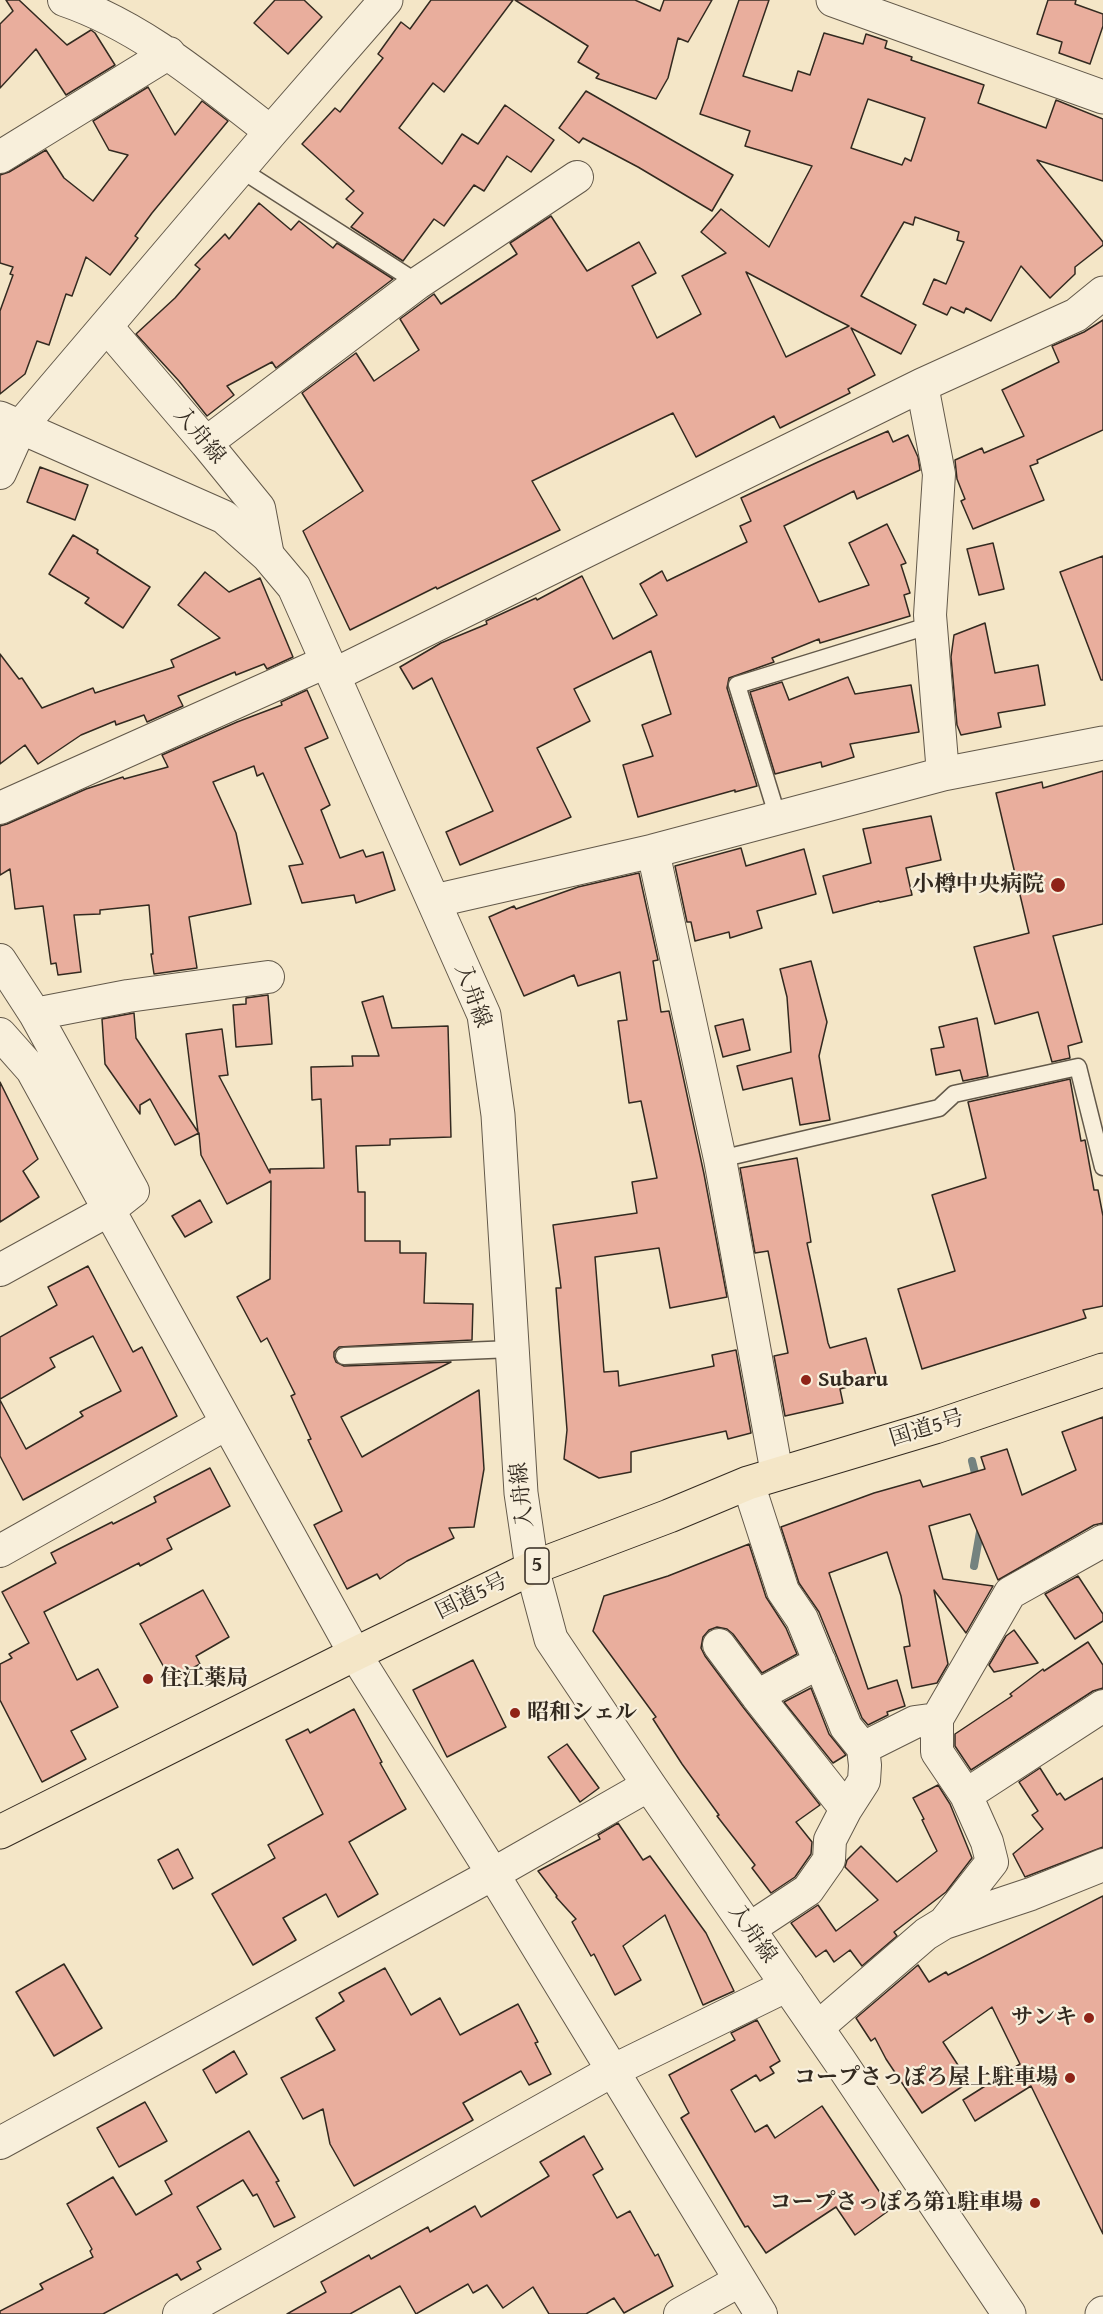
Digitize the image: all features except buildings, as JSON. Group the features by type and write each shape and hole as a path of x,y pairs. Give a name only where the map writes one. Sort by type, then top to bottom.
{"highway":[{"name":"国道5号","path":"0,1832 532,1568 762,1478 935,1427 1103,1370"}],"street":[{"path":"64,0 96,11 169,53 271,132"},
{"path":"0,473 11,422 106,327 386,0"},
{"path":"833,0 1103,98"},
{"path":"0,156 169,53"},
{"path":"206,443 418,283 577,177"},
{"path":"0,808 330,668 922,385 1076,315 1103,293"},
{"name":"入舟線","path":"106,327 259,508 268,556"},
{"path":"922,385 939,474 931,625 943,774"},
{"name":"入舟線","path":"11,422 224,517 268,556 294,587 484,1015 498,1115 521,1492 532,1568 551,1639 788,1985 1009,2314"},
{"path":"434,901 653,850 943,774 1103,743"},
{"path":"653,850 720,1159 762,1478 783,1591 802,1619 846,1727 863,1748 865,1765 864,1781 830,1840 829,1860 808,1890 748,1929"},
{"path":"0,960 35,1014 133,1191 109,1210 0,1270"},
{"path":"35,1014 128,996 268,977"},
{"path":"0,1034 32,1070 355,1654 493,1874 761,2314"},
{"path":"0,1551 226,1424"},
{"path":"944,1923 992,1862 987,1842 966,1795 937,1752 937,1719 1010,1593 1103,1541"},
{"path":"720,1645 756,1696 846,1809"},
{"path":"756,1696 820,1662"},
{"path":"966,1795 1103,1706"},
{"path":"863,1748 915,1722 937,1719"},
{"path":"0,2144 493,1874 649,1785"},
{"path":"817,2028 926,1934 944,1923 1031,1894 1103,1865"},
{"path":"179,2314 612,2071 788,1985"},
{"path":"680,2314 739,2281"}],"lane":[{"path":"240,169 418,283"},
{"path":"778,818 737,685 931,625"},
{"path":"720,1159 939,1108 954,1094 1078,1067 1103,1167"},
{"path":"344,1356 512,1349"}],"waterway":[{"path":"972,1461 977,1481"},
{"path":"974,1566 981,1526"}],"place":[{"name":"小樽中央病院","path":"1058,885"},
{"name":"Subaru","path":"806,1380"},
{"name":"住江薬局","path":"148,1679"},
{"name":"昭和シェル","path":"515,1713"},
{"name":"サンキ","path":"1089,2018"},
{"name":"コープさっぽろ屋上駐車場","path":"1070,2078"},
{"name":"コープさっぽろ第1駐車場","path":"1035,2203"}]}
